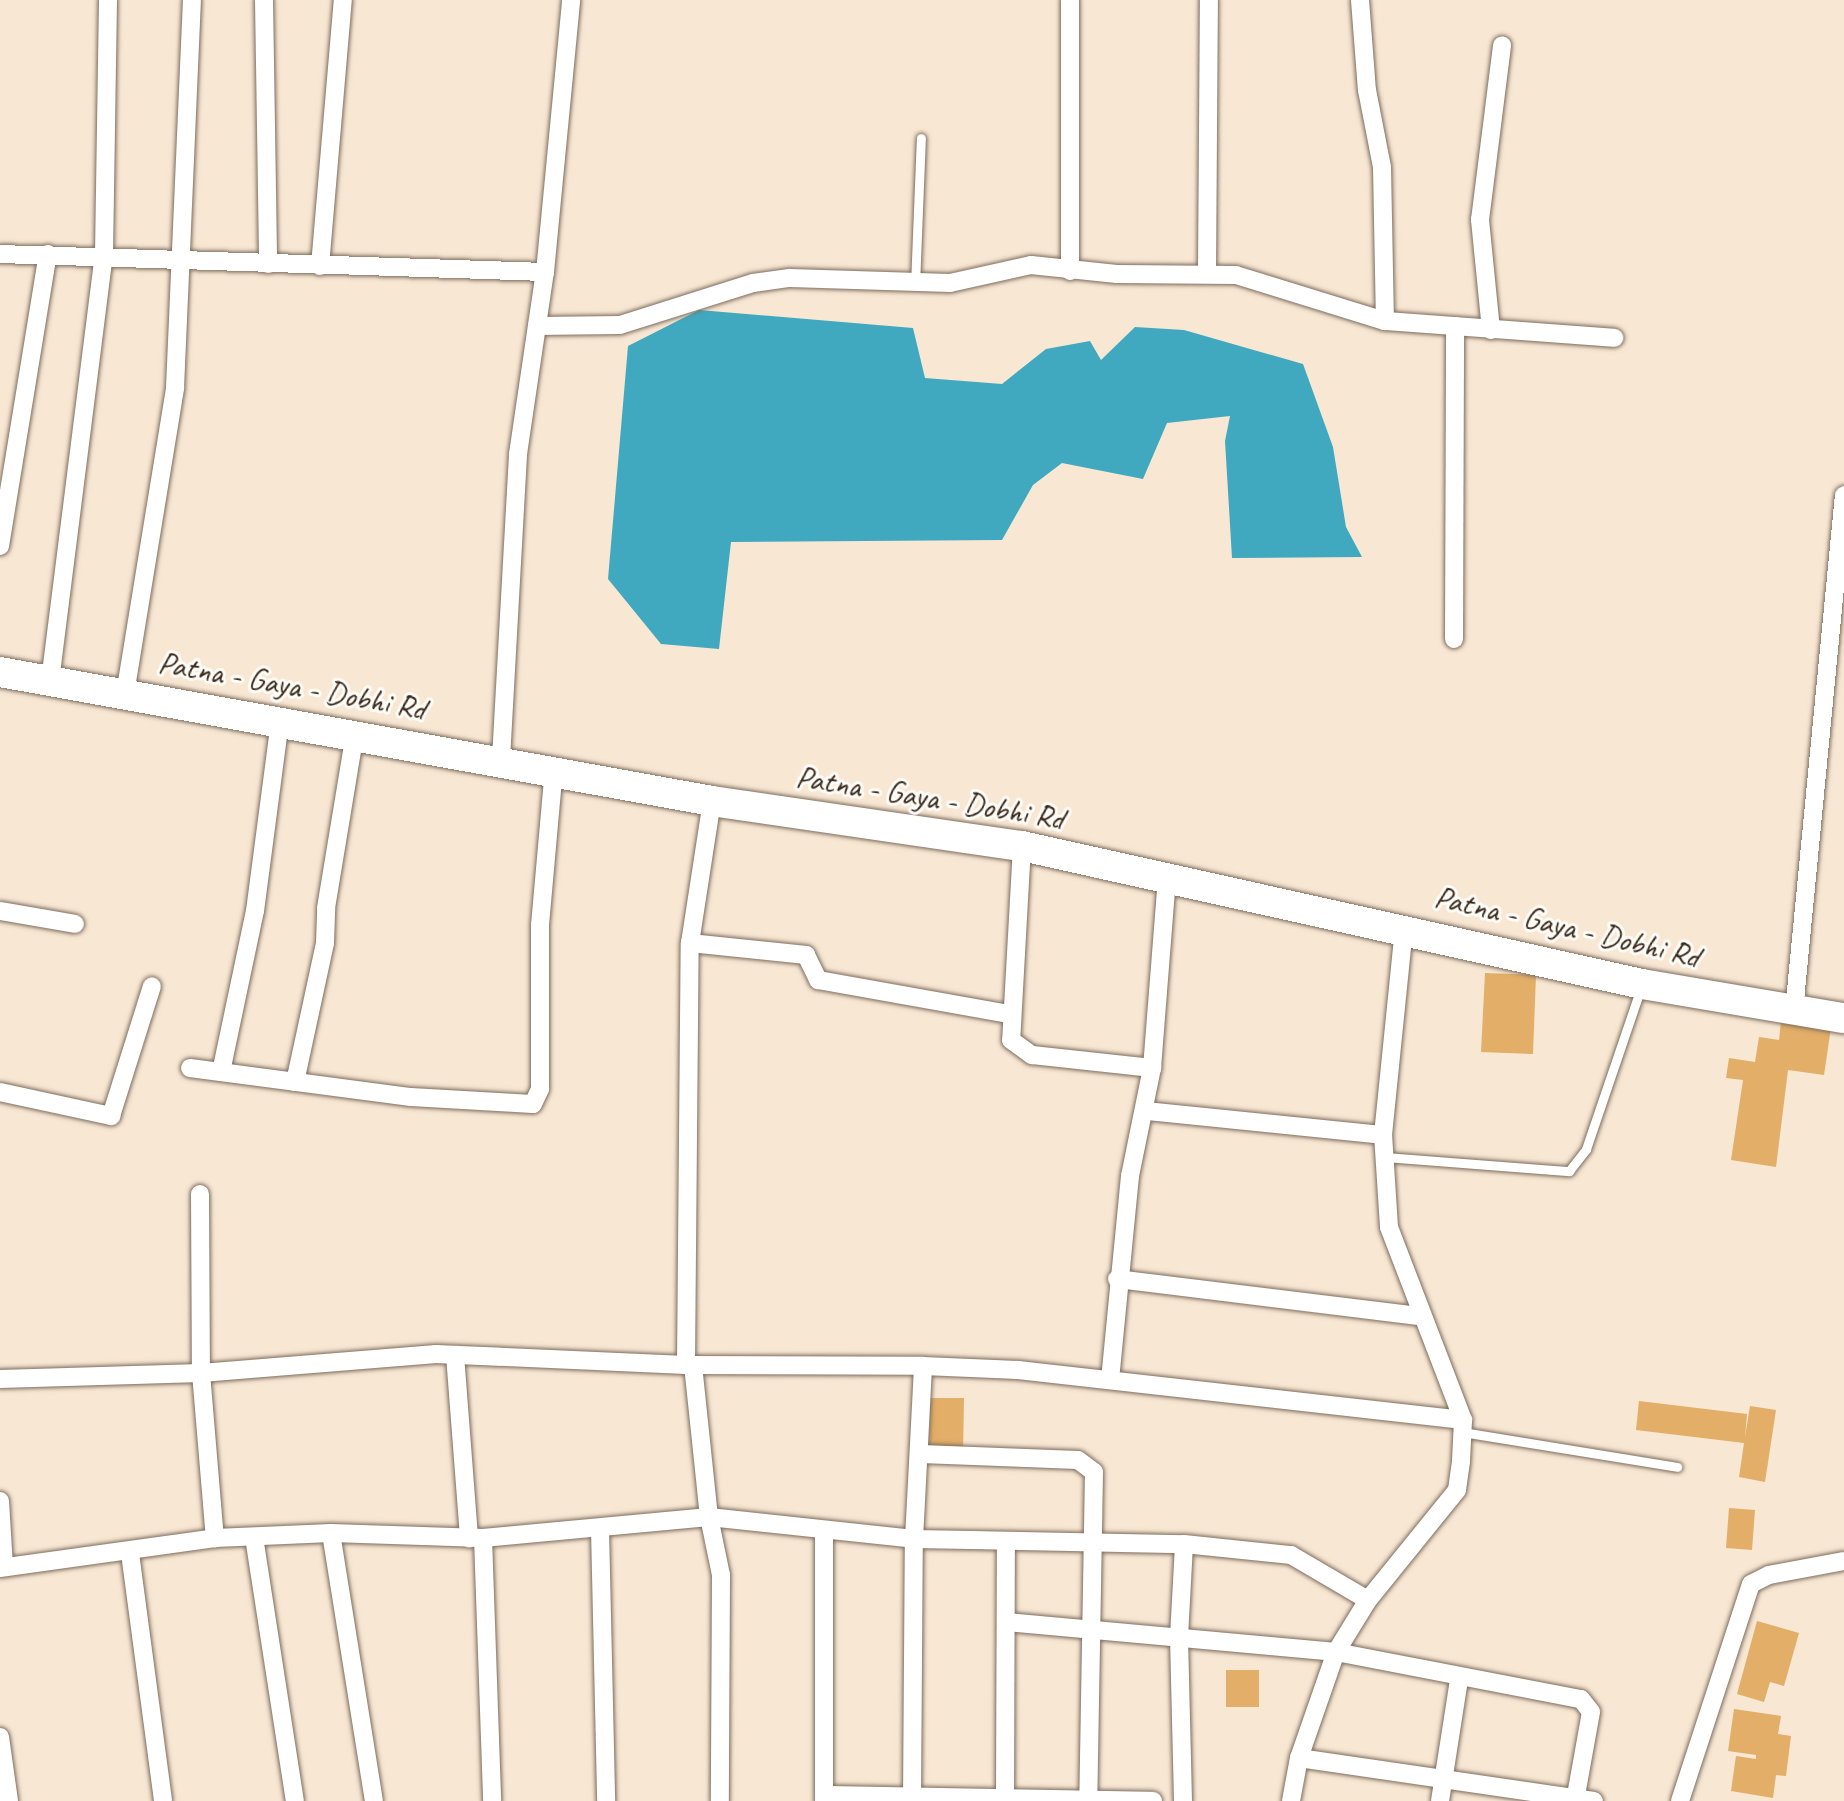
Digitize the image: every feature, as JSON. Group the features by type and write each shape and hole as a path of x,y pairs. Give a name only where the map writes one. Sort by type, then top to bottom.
{"main road":[{"name":"Patna - Gaya - Dobhi Rd","path":"0,672 501,759 712,801 1022,846 1404,927 1642,984 1844,1018"}],"street":[{"path":"50,681 104,254 108,0"},
{"path":"125,694 175,388 192,0"},
{"path":"264,0 268,264"},
{"path":"320,266 343,0"},
{"path":"501,759 518,454 545,272 571,0"},
{"path":"1070,0 1070,271"},
{"path":"1207,273 1209,0"},
{"path":"1360,0 1367,90 1382,167 1385,321"},
{"path":"1491,330 1480,220 1502,45"},
{"path":"0,254 104,254 268,264 545,272"},
{"path":"0,546 48,254"},
{"path":"537,326 620,325 753,283 790,278 915,285 965,283 1020,266 1070,271 1207,273 1249,278 1385,321 1614,338"},
{"path":"1454,639 1455,326"},
{"path":"1794,1011 1844,495"},
{"path":"221,1072 255,911 280,720"},
{"path":"295,1082 325,943 326,908 355,733"},
{"path":"190,1068 411,1097 533,1104 538,1100 540,925 554,769"},
{"path":"712,801 690,943 690,1365 709,1517 721,1575 720,1801"},
{"path":"1022,846 1009,1014 1011,1040 1032,1055 1152,1068"},
{"path":"1110,1380 1117,1279 1130,1176 1147,1111 1152,1068 1167,877"},
{"path":"0,911 75,924"},
{"path":"1291,1801 1299,1758 1336,1652 1368,1600 1457,1490 1462,1426 1389,1227 1383,1135 1404,927"},
{"path":"690,943 806,955 818,980 1009,1014"},
{"path":"0,1092 111,1116 152,986"},
{"path":"1147,1111 1383,1135"},
{"path":"200,1194 201,1373 215,1538"},
{"path":"1117,1279 1420,1316"},
{"path":"455,1355 476,1538 492,1801"},
{"path":"0,1379 201,1373 455,1355 690,1365 923,1366 1110,1380 1462,1426"},
{"path":"912,1797 914,1539 921,1454 923,1366"},
{"path":"921,1454 1089,1465 1094,1472 1088,1630 1088,1799"},
{"path":"0,1501 2,1568 130,1553 215,1538 331,1533 476,1538 709,1517 824,1533 914,1539 1184,1544 1291,1555 1368,1600"},
{"path":"600,1529 606,1801"},
{"path":"331,1533 374,1801"},
{"path":"824,1533 824,1798 1153,1801"},
{"path":"254,1537 295,1801"},
{"path":"1005,1799 1006,1541"},
{"path":"1183,1801 1179,1637 1184,1544"},
{"path":"130,1553 163,1801"},
{"path":"1680,1801 1751,1584 1769,1575 1844,1561"},
{"path":"1007,1622 1336,1652 1459,1679 1587,1702 1591,1712 1575,1800"},
{"path":"1440,1801 1459,1679"},
{"path":"0,1737 9,1801"},
{"path":"1299,1758 1594,1801"}],"lane":[{"path":"915,285 921,138"},
{"path":"1385,1157 1569,1171 1586,1149 1642,984"},
{"path":"1462,1426 1677,1467"}],"water":[{"path":"699,310 913,328 925,378 1002,384 1046,349 1090,341 1101,360 1135,327 1184,330 1303,364 1333,447 1346,527 1362,557 1232,558 1225,441 1230,416 1167,423 1143,479 1062,463 1033,485 1002,540 731,542 719,649 661,644 608,579 628,346"}],"building":[{"path":"1485,973 1536,975 1533,1054 1481,1052"},
{"path":"1781,1021 1831,1028 1824,1075 1788,1070 1776,1167 1731,1160 1743,1080 1726,1078 1729,1058 1755,1062 1759,1037 1779,1040"},
{"path":"930,1398 964,1398 963,1454 929,1454"},
{"path":"1639,1401 1747,1414 1745,1437 1750,1406 1776,1410 1765,1482 1739,1477 1744,1443 1636,1430"},
{"path":"1729,1508 1755,1510 1752,1550 1726,1548"},
{"path":"1757,1621 1799,1633 1784,1686 1770,1682 1764,1702 1737,1694"},
{"path":"1226,1670 1259,1670 1259,1707 1226,1707"},
{"path":"1734,1709 1781,1716 1778,1734 1791,1736 1786,1776 1776,1775 1773,1798 1731,1791 1736,1756 1756,1759 1756,1755 1728,1751"}]}
